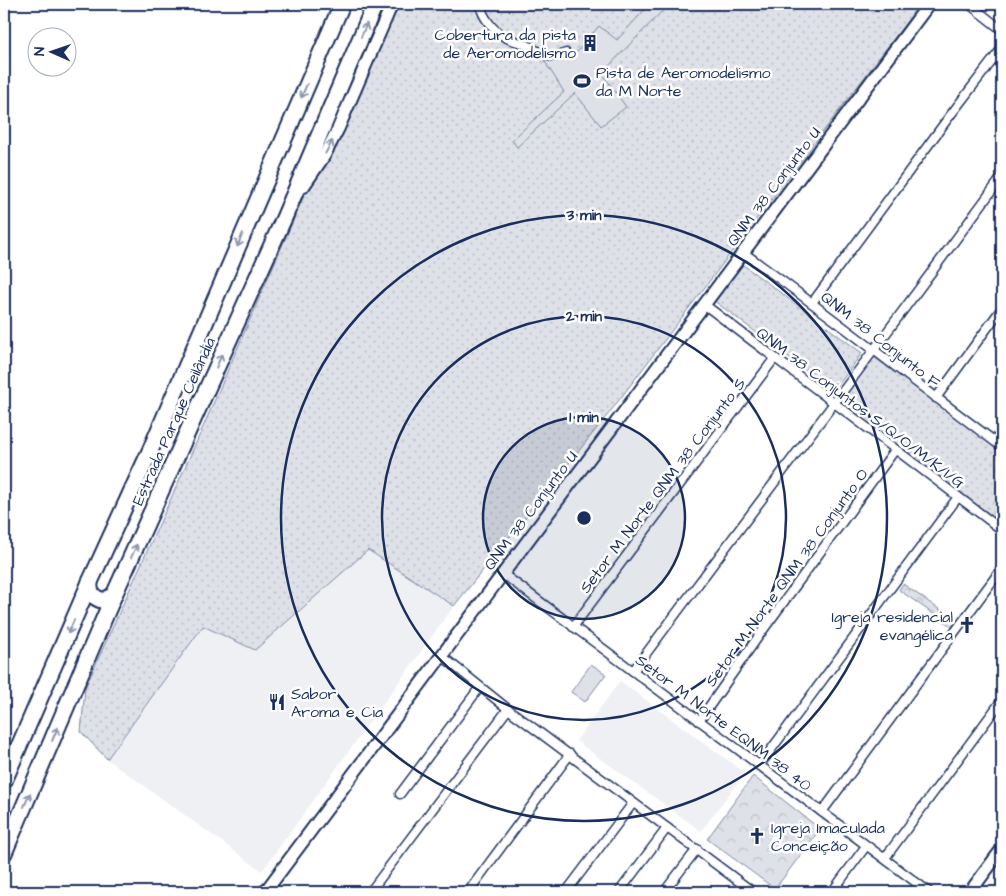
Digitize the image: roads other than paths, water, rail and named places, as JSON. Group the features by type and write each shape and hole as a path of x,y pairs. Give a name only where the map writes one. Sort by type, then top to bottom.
{"highway":[{"name":"Estrada Parque Ceilândia","path":"4,781 90,582 150,452 342,4"},
{"name":"Estrada Parque Ceilândia","path":"4,853 114,595 284,218 375,4"},
{"path":"90,582 90,591 95,598 104,601 114,595"}],"street":[{"path":"284,218 324,156 338,130 392,4"},
{"path":"480,4 488,22 503,36 526,45 546,56 558,56 566,53 568,55"},
{"name":"QNM 38 Conjunto U","path":"265,892 929,4"},
{"path":"969,4 1002,30"},
{"path":"812,303 949,116 1002,48"},
{"path":"633,670 1002,177"},
{"name":"QNM 38 Conjunto F","path":"744,253 936,398 1001,444"},
{"name":"QNM 38 Conjuntos S/Q/O/M/K/I/G","path":"705,305 1002,530"},
{"path":"936,398 1002,308"},
{"name":"Setor M Norte QNM 38 Conjunto S","path":"573,627 774,359"},
{"name":"Setor M Norte QNM 38 Conjunto O","path":"699,721 895,450"},
{"path":"759,766 958,497"},
{"path":"822,812 1002,568"},
{"name":"Setor M Norte EQNM 38 40","path":"503,574 929,892"},
{"path":"442,656 508,709 753,892"},
{"path":"400,794 480,687"},
{"path":"885,858 1002,700"},
{"path":"370,892 508,709"},
{"path":"468,892 570,754"},
{"path":"566,892 633,803"},
{"path":"619,892 667,828"},
{"path":"832,892 866,846"},
{"path":"664,892 697,849"},
{"path":"970,892 1002,849"}],"place":[{"name":"Cobertura da pista de Aeromodelismo","path":"590,43"},
{"name":"Pista de Aeromodelismo da M Norte","path":"582,81"},
{"name":"Igreja residencial evangélica","path":"967,625"},
{"name":"Sabor Aroma e Cia","path":"277,702"},
{"name":"Igreja Imaculada Conceição","path":"757,836"}]}
